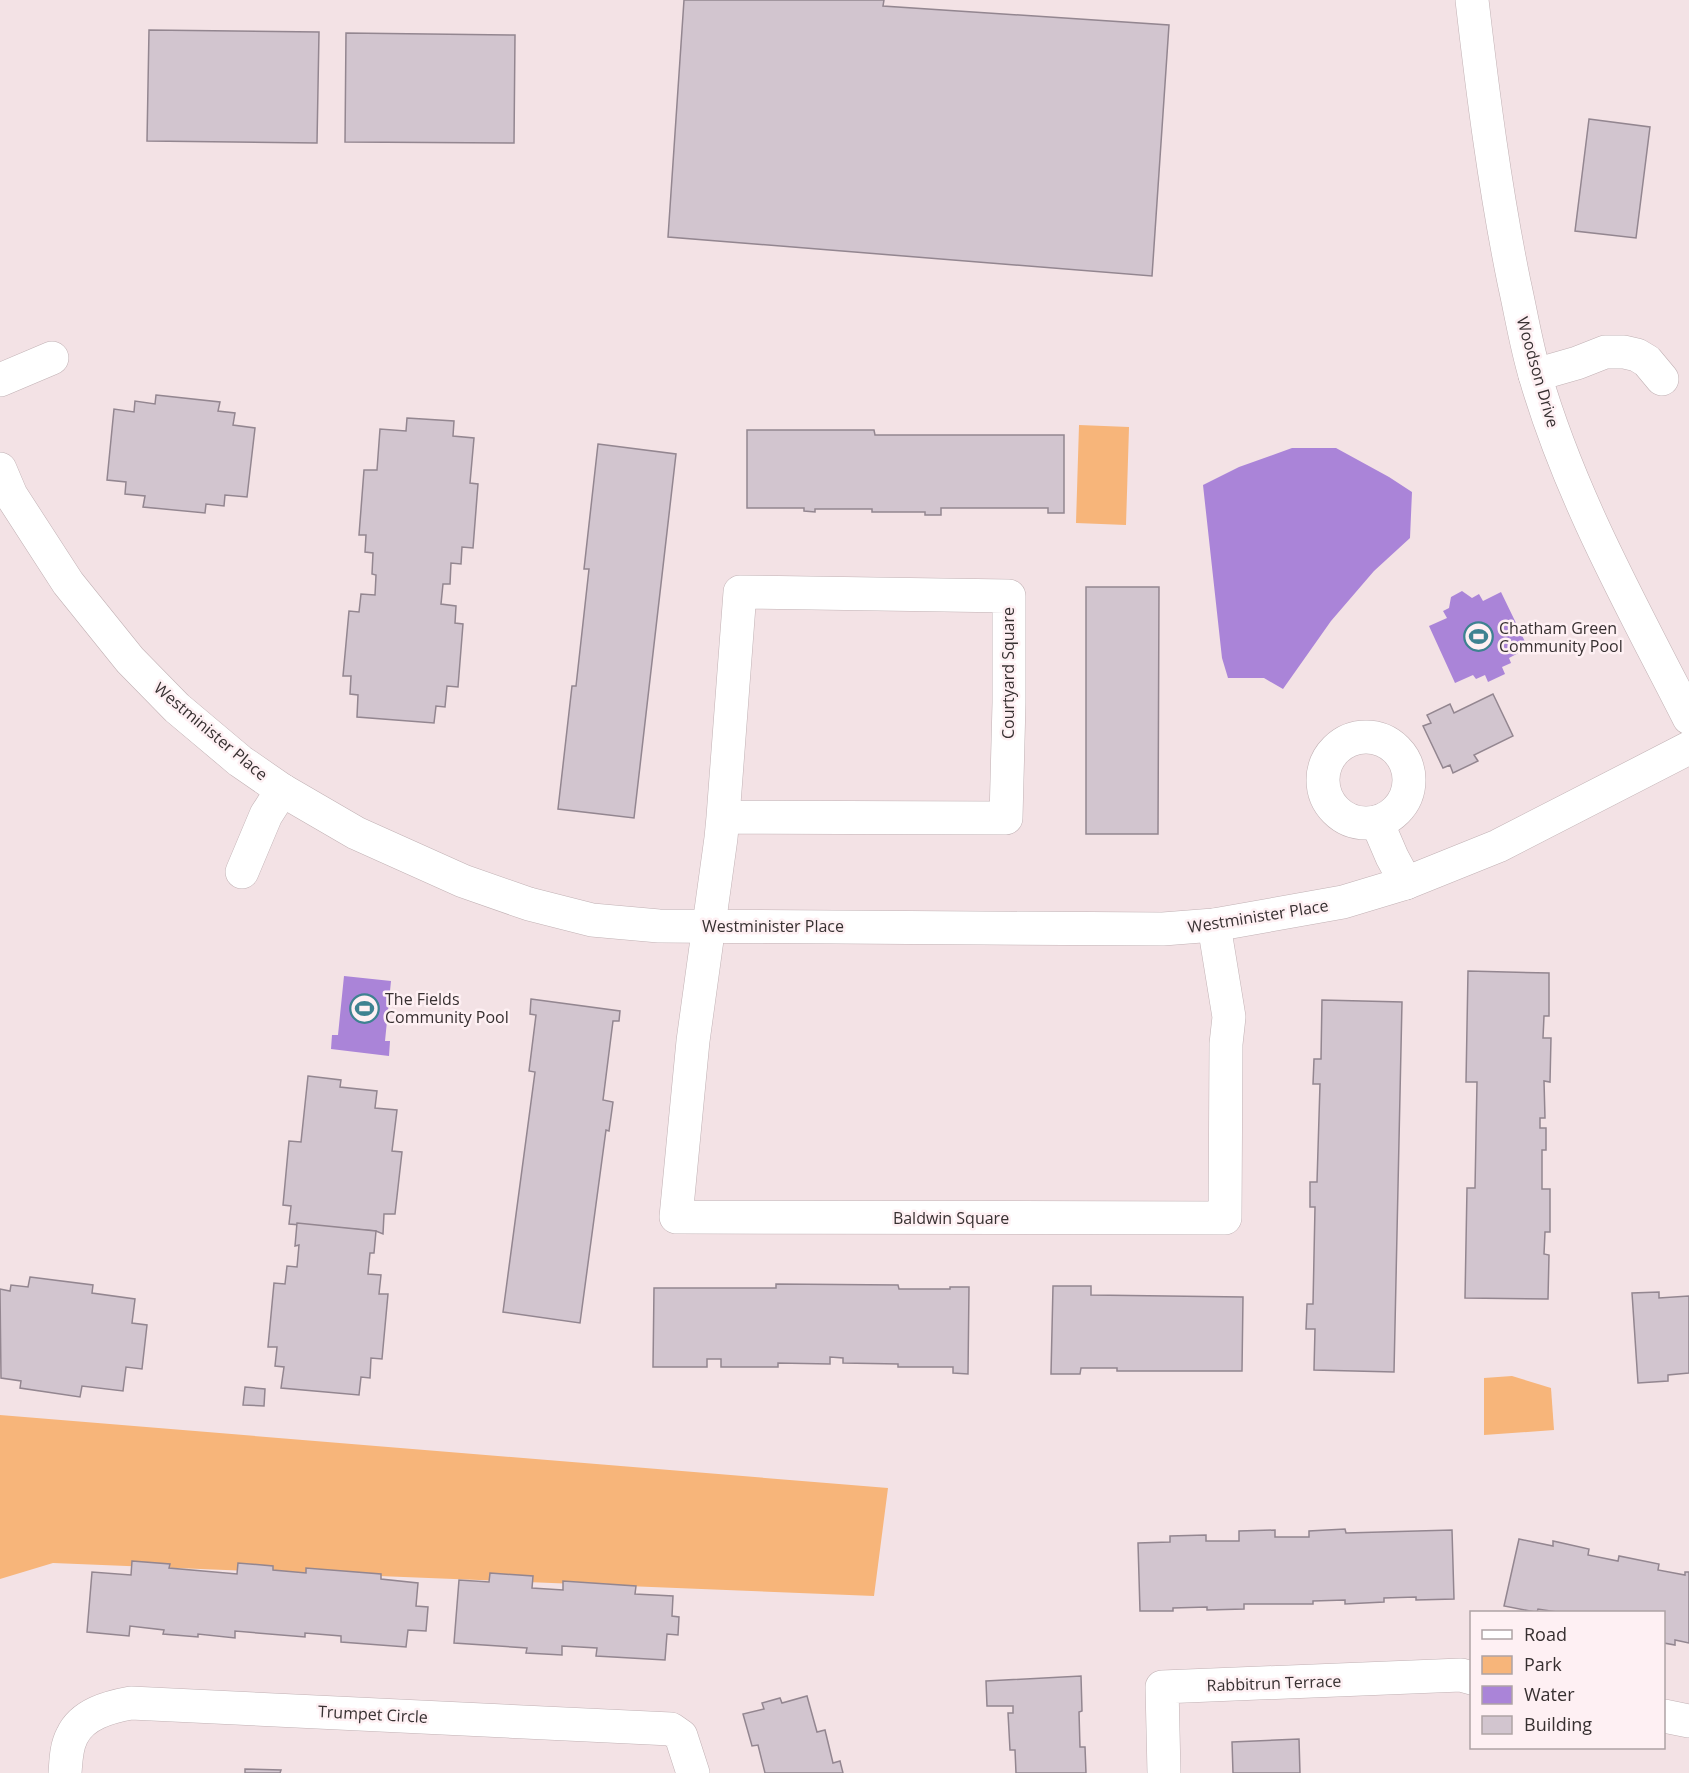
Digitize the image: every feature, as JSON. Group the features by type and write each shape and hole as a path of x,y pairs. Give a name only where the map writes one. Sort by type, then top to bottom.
{"street":[{"name":"Woodson Drive","path":"1472,0 1486,122 1507,248 1535,375 1567,469 1593,530 1689,718"},
{"path":"1535,375 1605,352 1624,352 1637,355 1647,361 1662,379"},
{"path":"0,380 52,358"},
{"name":"Westminister Place","path":"0,469 12,495 68,583 130,660 186,715 240,761 282,790 356,833 463,881 529,904 592,920 659,926 1162,929 1214,925 1343,902 1406,883 1498,846 1689,748"},
{"name":"Courtyard Square","path":"710,925 723,817 740,592 1009,597 1006,818 723,817"},
{"path":"242,872 266,815 282,790"},
{"path":"1377,822 1406,883"},
{"name":"Baldwin Square","path":"710,925 693,1041 676,1217 1225,1218 1229,1017 1214,925"},
{"name":"Rabbitrun Terrace","path":"1164,1773 1162,1687 1461,1676 1470,1678"},
{"name":"Trumpet Circle","path":"65,1773 72,1736 79,1725 111,1706 131,1703 671,1729 681,1736 693,1773"},
{"path":"1665,1716 1689,1721"}],"green space":[{"path":"1079,425 1129,427 1126,525 1076,523"},
{"path":"1512,1376 1551,1388 1554,1430 1484,1435 1484,1378"},
{"path":"0,1415 888,1488 874,1596 53,1563 0,1579"}],"water":[{"path":"1292,448 1336,448 1412,492 1410,538 1374,571 1331,621 1283,689 1264,678 1228,678 1222,658 1203,485 1239,467"},
{"name":"Chatham Green Community Pool","path":"1462,591 1472,598 1479,594 1483,601 1501,592 1528,648 1509,658 1511,663 1502,667 1505,674 1488,682 1485,675 1476,679 1473,675 1455,683 1429,626 1447,618 1443,611 1449,608 1451,597"},
{"name":"The Fields Community Pool","path":"344,976 391,981 385,1041 390,1041 389,1056 331,1049 332,1035 338,1035"}],"building":[{"path":"684,0 884,0 883,6 1169,25 1152,276 668,237"},
{"path":"149,30 319,32 317,143 147,141"},
{"path":"346,33 515,35 514,143 345,142"},
{"path":"1589,119 1650,127 1636,238 1575,231"},
{"path":"156,395 220,402 218,411 235,413 233,425 255,428 247,497 225,495 224,506 206,504 205,513 143,507 145,496 125,494 126,482 107,480 114,409 134,412 135,401 155,404"},
{"path":"407,418 454,421 453,436 474,438 470,483 478,484 473,548 462,547 461,564 451,563 450,584 443,584 441,604 456,606 455,623 463,624 458,687 447,686 445,707 436,706 434,723 357,717 358,695 350,694 351,676 343,676 349,611 359,612 361,594 375,595 376,575 372,574 373,553 365,552 366,535 359,535 364,470 377,470 380,429 406,431"},
{"path":"747,430 874,430 875,435 1064,435 1064,513 1048,513 1048,508 941,508 941,515 925,515 925,512 872,512 872,509 815,509 815,512 804,511 804,508 747,508"},
{"path":"598,444 676,454 634,818 558,809 572,686 576,686 589,569 584,569"},
{"path":"1086,587 1159,587 1158,834 1086,834"},
{"path":"1493,694 1513,736 1474,755 1478,761 1453,773 1450,765 1443,768 1423,726 1431,723 1427,715 1450,704 1454,713"},
{"path":"1468,971 1549,973 1549,1016 1544,1016 1543,1038 1551,1038 1550,1082 1544,1081 1545,1118 1540,1118 1540,1128 1546,1128 1546,1150 1542,1150 1542,1189 1550,1189 1550,1232 1545,1232 1544,1254 1549,1255 1548,1299 1465,1298 1467,1188 1475,1188 1477,1082 1466,1082"},
{"path":"531,999 620,1011 619,1021 613,1021 603,1100 613,1102 609,1131 606,1130 580,1323 503,1312 535,1072 529,1071 536,1015 530,1014"},
{"path":"1322,1000 1402,1002 1394,1372 1314,1370 1315,1329 1306,1329 1307,1304 1313,1304 1315,1207 1310,1207 1310,1182 1317,1182 1320,1084 1313,1084 1314,1059 1321,1059"},
{"path":"308,1076 341,1080 340,1087 377,1091 375,1108 397,1110 392,1151 402,1152 395,1214 384,1214 383,1234 376,1231 289,1224 291,1206 283,1205 289,1141 301,1142"},
{"path":"297,1223 376,1231 374,1253 370,1253 368,1274 381,1275 379,1294 388,1294 382,1359 371,1358 370,1378 361,1377 359,1395 281,1388 284,1367 275,1366 277,1347 268,1347 274,1283 285,1284 287,1266 297,1267 299,1245 295,1246"},
{"path":"30,1277 93,1285 92,1293 135,1299 132,1323 147,1325 142,1369 126,1367 123,1391 82,1386 80,1397 20,1388 21,1381 1,1378 0,1289 10,1291 11,1285 28,1287"},
{"path":"776,1284 898,1285 899,1289 969,1287 968,1374 953,1373 953,1367 898,1367 898,1364 843,1363 843,1358 830,1357 830,1364 778,1363 778,1367 721,1367 721,1359 707,1359 707,1367 653,1367 654,1288 776,1288"},
{"path":"1053,1286 1091,1286 1091,1295 1243,1297 1242,1371 1117,1371 1117,1368 1081,1368 1080,1374 1051,1374"},
{"path":"1659,1292 1659,1298 1689,1296 1689,1373 1668,1375 1668,1381 1638,1383 1632,1293"},
{"path":"245,1387 265,1389 264,1406 243,1405"},
{"path":"1345,1529 1346,1533 1452,1530 1454,1599 1384,1598 1384,1602 1345,1604 1345,1600 1313,1601 1313,1604 1244,1604 1244,1609 1207,1610 1207,1607 1173,1608 1173,1611 1140,1611 1138,1543 1170,1542 1170,1536 1206,1535 1206,1541 1239,1541 1239,1531 1275,1530 1275,1537 1309,1537 1309,1531"},
{"path":"1519,1539 1553,1546 1553,1541 1589,1549 1588,1555 1618,1561 1619,1556 1659,1564 1658,1570 1685,1575 1685,1572 1689,1572 1689,1643 1675,1640 1675,1645 1665,1643 1665,1611 1551,1611 1538,1609 1530,1611 1504,1606"},
{"path":"132,1561 170,1564 169,1568 237,1574 238,1563 273,1566 273,1570 306,1573 306,1568 381,1574 381,1579 418,1583 416,1606 428,1607 426,1631 408,1630 406,1647 341,1642 341,1636 305,1633 305,1637 235,1631 235,1638 198,1634 198,1637 163,1634 164,1630 130,1626 129,1636 87,1632 92,1572 131,1575"},
{"path":"490,1573 533,1576 532,1588 563,1590 563,1581 636,1586 635,1594 673,1596 672,1616 679,1617 678,1635 667,1634 665,1660 596,1656 597,1648 562,1646 562,1655 526,1653 527,1648 454,1643 459,1580 489,1582"},
{"path":"1081,1676 1080,1747 1085,1747 1086,1773 1016,1773 1015,1750 1010,1750 1008,1713 1013,1713 1013,1706 987,1706 986,1681"},
{"path":"807,1696 817,1732 825,1730 833,1763 840,1761 843,1773 765,1773 758,1745 752,1746 743,1714 764,1709 762,1703 780,1698 782,1703"},
{"path":"1299,1739 1300,1773 1233,1773 1232,1742"},
{"path":"245,1769 281,1770 280,1773 245,1773"}],"place":[{"name":"Chatham Green Community Pool","path":"1478,637"},
{"name":"The Fields Community Pool","path":"364,1008"}]}
